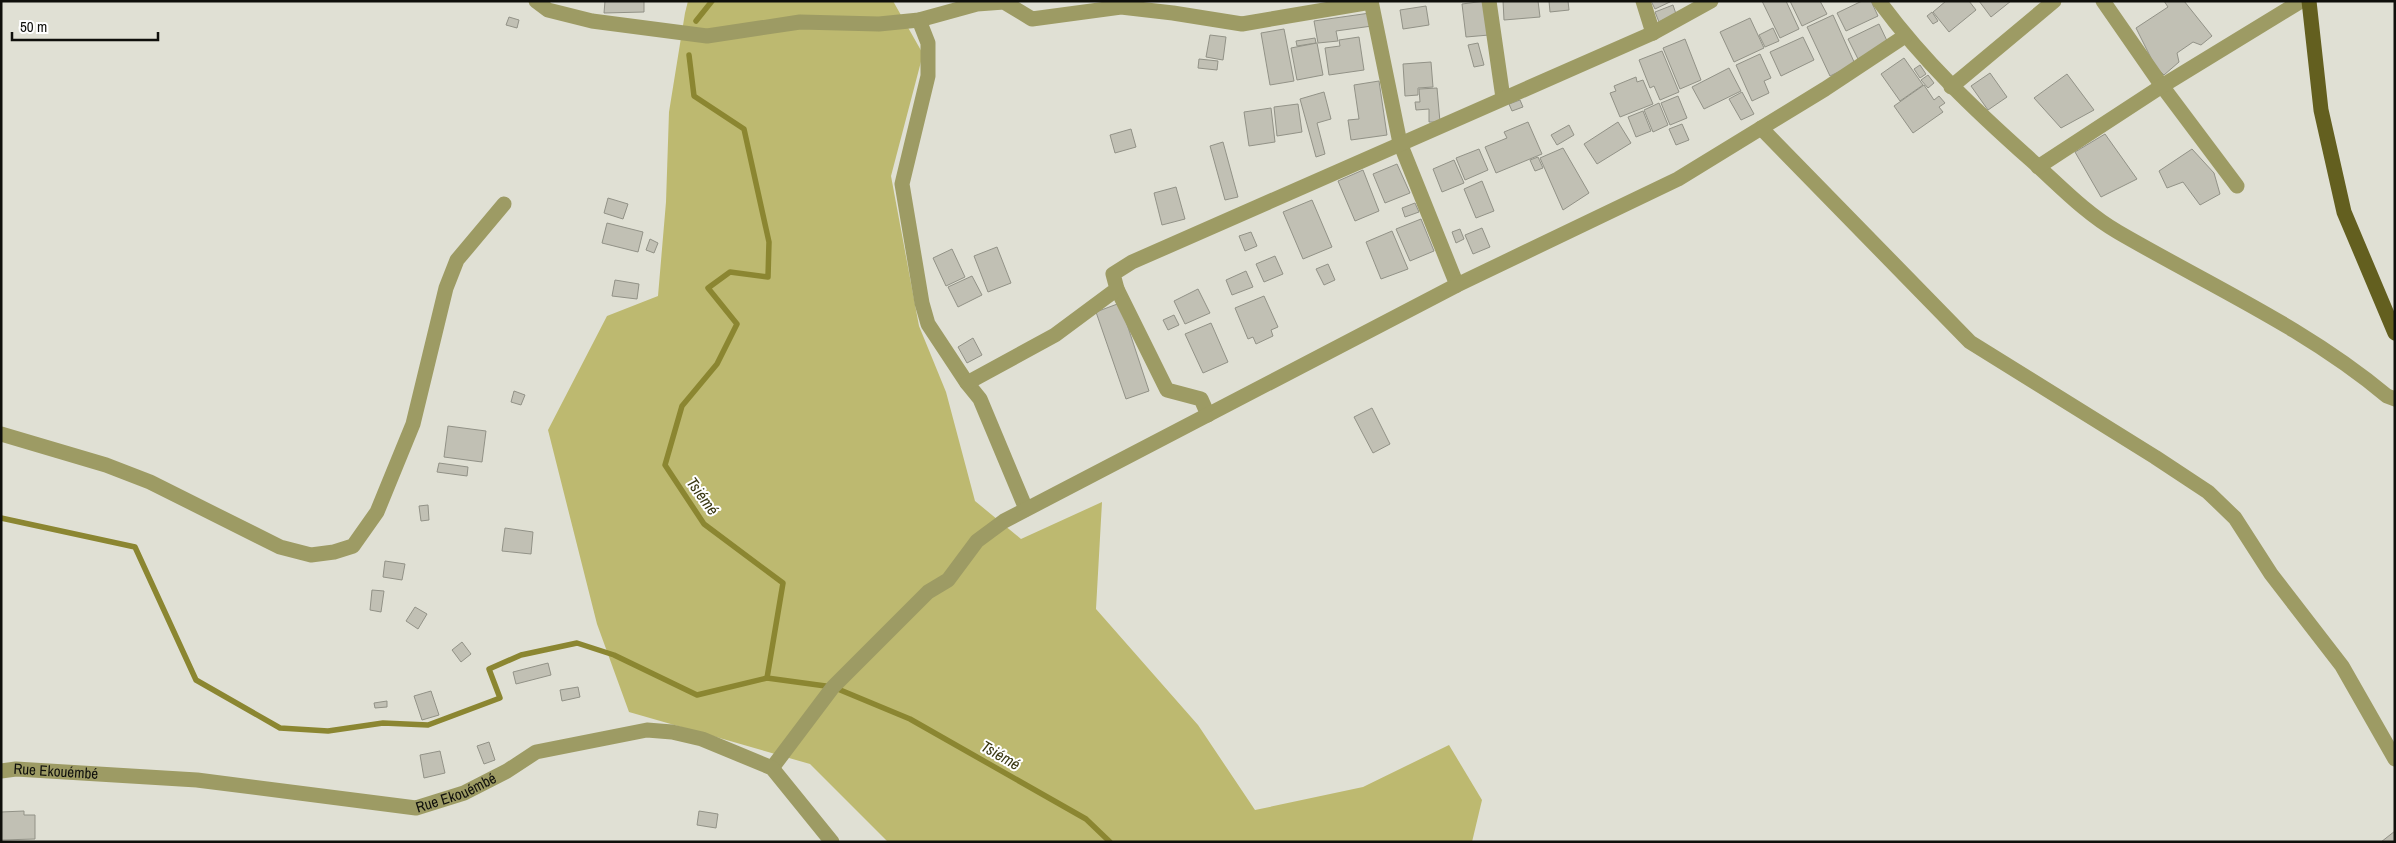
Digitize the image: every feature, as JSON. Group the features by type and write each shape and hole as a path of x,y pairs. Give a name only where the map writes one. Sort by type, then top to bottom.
{"main road":[{"path":"2309,1 2321,110 2344,212 2391,316 2395,333"}],"street":[{"path":"536,1 548,10 592,21 706,36 800,22 879,24 919,20 976,4 1004,2 1032,19 1122,7 1173,12 1242,24 1371,2 1400,143 1457,285"},
{"path":"1489,1 1503,98"},
{"path":"1642,1 1653,33"},
{"path":"1208,415 1201,399 1167,390 1117,289 1113,274 1132,262 1653,33 1711,1"},
{"path":"1879,1 1905,36 1951,87 2080,205 2117,232 2321,347 2387,396 2395,399"},
{"path":"1951,87 2054,1"},
{"path":"2103,1 2162,86 2237,186"},
{"path":"2038,167 2162,86 2301,1"},
{"path":"919,20 928,43 928,76 902,184 922,303 926,317 967,383 980,399 1026,509"},
{"path":"772,768 833,687 928,592 948,580 976,541 1004,521 1457,285 1678,179 1905,36"},
{"path":"1761,128 1970,342 2208,492 2235,518 2271,574 2342,666 2395,759"},
{"path":"1,434 106,465 150,482 280,548 311,555 334,552 353,546 377,512 413,424 446,288 457,260 504,204"},
{"path":"967,383 1054,335 1117,289"},
{"name":"Rue Ekouémbé","path":"1,770 16,769 197,780 416,808 464,794 507,771 536,752 647,730 672,732 702,739 772,768 832,842"}],"shaded area":[{"path":"688,1 893,1 923,54 891,176 919,326 946,392 975,501 1021,539 1102,502 1096,609 1198,725 1255,810 1363,787 1449,745 1482,800 1472,842 888,842 810,764 629,712 597,624 548,430 607,316 658,296 666,202 669,112"}],"building":[{"path":"605,1 644,1 644,12 604,13"},
{"path":"1485,1 1489,35 1466,37 1462,4"},
{"path":"1503,1 1538,1 1540,17 1504,20"},
{"path":"1549,1 1568,1 1569,10 1550,12"},
{"path":"1651,1 1672,1 1655,9"},
{"path":"1762,1 1786,1 1799,29 1780,38"},
{"path":"1790,1 1820,1 1827,14 1802,26"},
{"path":"1862,1 1871,1 1878,16 1846,31 1837,13"},
{"path":"1946,1 1969,1 1976,10 1949,32 1933,12"},
{"path":"1979,1 2011,1 1991,17"},
{"path":"2164,1 2184,1 2212,36 2201,45 2193,42 2177,53 2179,62 2164,75 2155,66 2136,28 2168,7"},
{"path":"1673,5 1676,14 1659,22 1655,12"},
{"path":"1426,6 1429,25 1403,29 1400,10"},
{"path":"1932,12 1938,21 1933,24 1927,16"},
{"path":"1370,13 1372,26 1336,31 1338,41 1318,43 1314,21"},
{"path":"1833,15 1855,64 1830,76 1807,27"},
{"path":"509,17 519,20 517,28 506,25"},
{"path":"1750,18 1764,48 1734,62 1720,32"},
{"path":"1879,24 1889,45 1858,59 1848,39"},
{"path":"1773,28 1779,41 1765,47 1759,35"},
{"path":"1284,29 1294,81 1270,85 1261,33"},
{"path":"1210,35 1226,37 1223,60 1206,57"},
{"path":"1359,37 1364,70 1329,75 1325,48 1340,46 1339,40"},
{"path":"1803,37 1814,60 1781,76 1770,52"},
{"path":"1315,38 1316,43 1297,46 1296,41"},
{"path":"1685,39 1701,80 1680,89 1663,48"},
{"path":"1317,43 1323,75 1297,80 1291,48"},
{"path":"1478,43 1484,65 1474,67 1468,45"},
{"path":"1662,51 1679,92 1660,100 1654,86 1650,88 1639,60"},
{"path":"1760,54 1771,78 1764,81 1769,93 1752,101 1736,65"},
{"path":"1904,58 1923,85 1900,101 1881,74"},
{"path":"1199,59 1218,61 1217,70 1198,68"},
{"path":"1431,62 1433,87 1418,88 1418,95 1405,96 1403,64"},
{"path":"1920,65 1926,74 1920,78 1914,69"},
{"path":"1729,68 1741,91 1704,109 1692,87"},
{"path":"1990,73 2007,97 1988,110 1971,86"},
{"path":"2067,74 2094,110 2061,128 2034,98"},
{"path":"1928,75 1934,83 1928,88 1921,80"},
{"path":"1636,77 1637,82 1643,80 1653,104 1620,117 1610,93 1616,91 1614,86"},
{"path":"1379,81 1387,135 1351,140 1348,120 1359,119 1354,85"},
{"path":"1924,85 1934,100 1939,96 1945,103 1939,107 1943,112 1913,133 1894,106"},
{"path":"1437,88 1440,122 1429,122 1429,109 1416,110 1415,102 1420,102 1419,89"},
{"path":"1324,92 1331,119 1317,123 1325,154 1316,157 1300,99"},
{"path":"1742,92 1754,114 1741,120 1729,99"},
{"path":"1678,96 1687,118 1670,125 1661,103"},
{"path":"1520,100 1523,107 1512,111 1509,104"},
{"path":"1659,103 1668,125 1653,132 1644,110"},
{"path":"1298,104 1302,132 1277,136 1274,107"},
{"path":"1271,108 1275,142 1249,146 1244,112"},
{"path":"1643,111 1651,131 1636,137 1628,117"},
{"path":"1528,122 1542,154 1496,173 1485,147 1507,138 1504,132"},
{"path":"1618,122 1631,143 1597,164 1584,144"},
{"path":"1682,124 1689,140 1676,145 1669,129"},
{"path":"1569,125 1574,135 1557,145 1551,135"},
{"path":"1131,129 1136,147 1115,153 1110,135"},
{"path":"2105,134 2137,179 2101,197 2075,152"},
{"path":"1223,142 1238,197 1225,200 1210,146"},
{"path":"1563,148 1589,193 1563,210 1540,158"},
{"path":"1479,149 1488,170 1465,180 1456,158"},
{"path":"2192,149 2214,173 2220,194 2200,205 2183,182 2167,188 2159,171"},
{"path":"1538,157 1543,168 1535,171 1530,160"},
{"path":"1454,160 1464,183 1442,192 1433,169"},
{"path":"1397,164 1410,193 1385,203 1373,174"},
{"path":"1363,170 1379,211 1355,221 1338,181"},
{"path":"1482,181 1494,211 1476,218 1464,189"},
{"path":"1176,187 1185,219 1162,225 1154,193"},
{"path":"608,198 628,204 623,219 604,213"},
{"path":"1312,200 1332,247 1303,259 1283,212"},
{"path":"1415,203 1419,212 1405,217 1402,208"},
{"path":"1421,219 1434,251 1410,261 1396,229"},
{"path":"607,223 643,232 638,252 602,243"},
{"path":"1482,228 1490,247 1473,254 1465,235"},
{"path":"1460,229 1464,239 1456,243 1452,232"},
{"path":"1392,231 1408,269 1381,279 1366,242"},
{"path":"1251,232 1257,246 1245,251 1239,236"},
{"path":"650,239 658,243 654,253 646,250"},
{"path":"997,247 1011,283 988,292 974,256"},
{"path":"952,249 965,277 946,286 933,258"},
{"path":"1275,256 1283,274 1264,282 1256,264"},
{"path":"1328,264 1335,280 1324,285 1316,269"},
{"path":"1246,271 1253,287 1232,295 1226,280"},
{"path":"972,276 982,295 958,307 948,287"},
{"path":"615,280 639,284 637,299 612,296"},
{"path":"1198,289 1210,313 1185,324 1174,301"},
{"path":"1264,296 1278,327 1271,330 1273,336 1256,344 1253,337 1248,339 1235,308"},
{"path":"1120,303 1149,391 1126,399 1096,312"},
{"path":"1174,315 1179,325 1168,330 1163,320"},
{"path":"1211,323 1228,362 1203,373 1185,334"},
{"path":"973,338 982,355 967,363 958,347"},
{"path":"514,391 525,395 521,405 511,402"},
{"path":"1372,408 1390,444 1373,453 1354,417"},
{"path":"448,426 486,431 482,462 444,457"},
{"path":"439,463 468,467 467,476 437,472"},
{"path":"428,505 429,520 421,521 419,506"},
{"path":"505,528 533,532 531,554 502,551"},
{"path":"385,561 405,564 402,580 383,577"},
{"path":"372,590 384,591 381,612 370,610"},
{"path":"415,607 427,614 418,629 406,621"},
{"path":"462,642 471,654 461,662 452,650"},
{"path":"548,663 551,675 516,684 513,672"},
{"path":"578,687 580,697 562,701 560,690"},
{"path":"431,691 439,715 422,720 414,696"},
{"path":"387,701 387,707 375,708 374,703"},
{"path":"489,742 495,760 484,764 477,746"},
{"path":"440,751 445,773 424,778 420,755"},
{"path":"24,811 24,815 35,815 35,839 1,840 1,812"},
{"path":"699,811 718,814 716,828 697,825"},
{"path":"2395,831 2395,842 2381,842"}],"waterway":[{"name":"Tsiémé","path":"696,21 712,1"},
{"name":"Tsiémé","path":"689,55 694,96 744,129 769,242 768,277 730,272 708,288 737,324 717,364 682,406 665,465 704,524 783,583 767,678 833,687 910,719 1086,819 1110,842"},
{"path":"1,518 135,547 196,680 280,728 328,731 383,723 428,725 500,698 489,669 521,655 577,643 614,655 697,695 767,678"}]}
